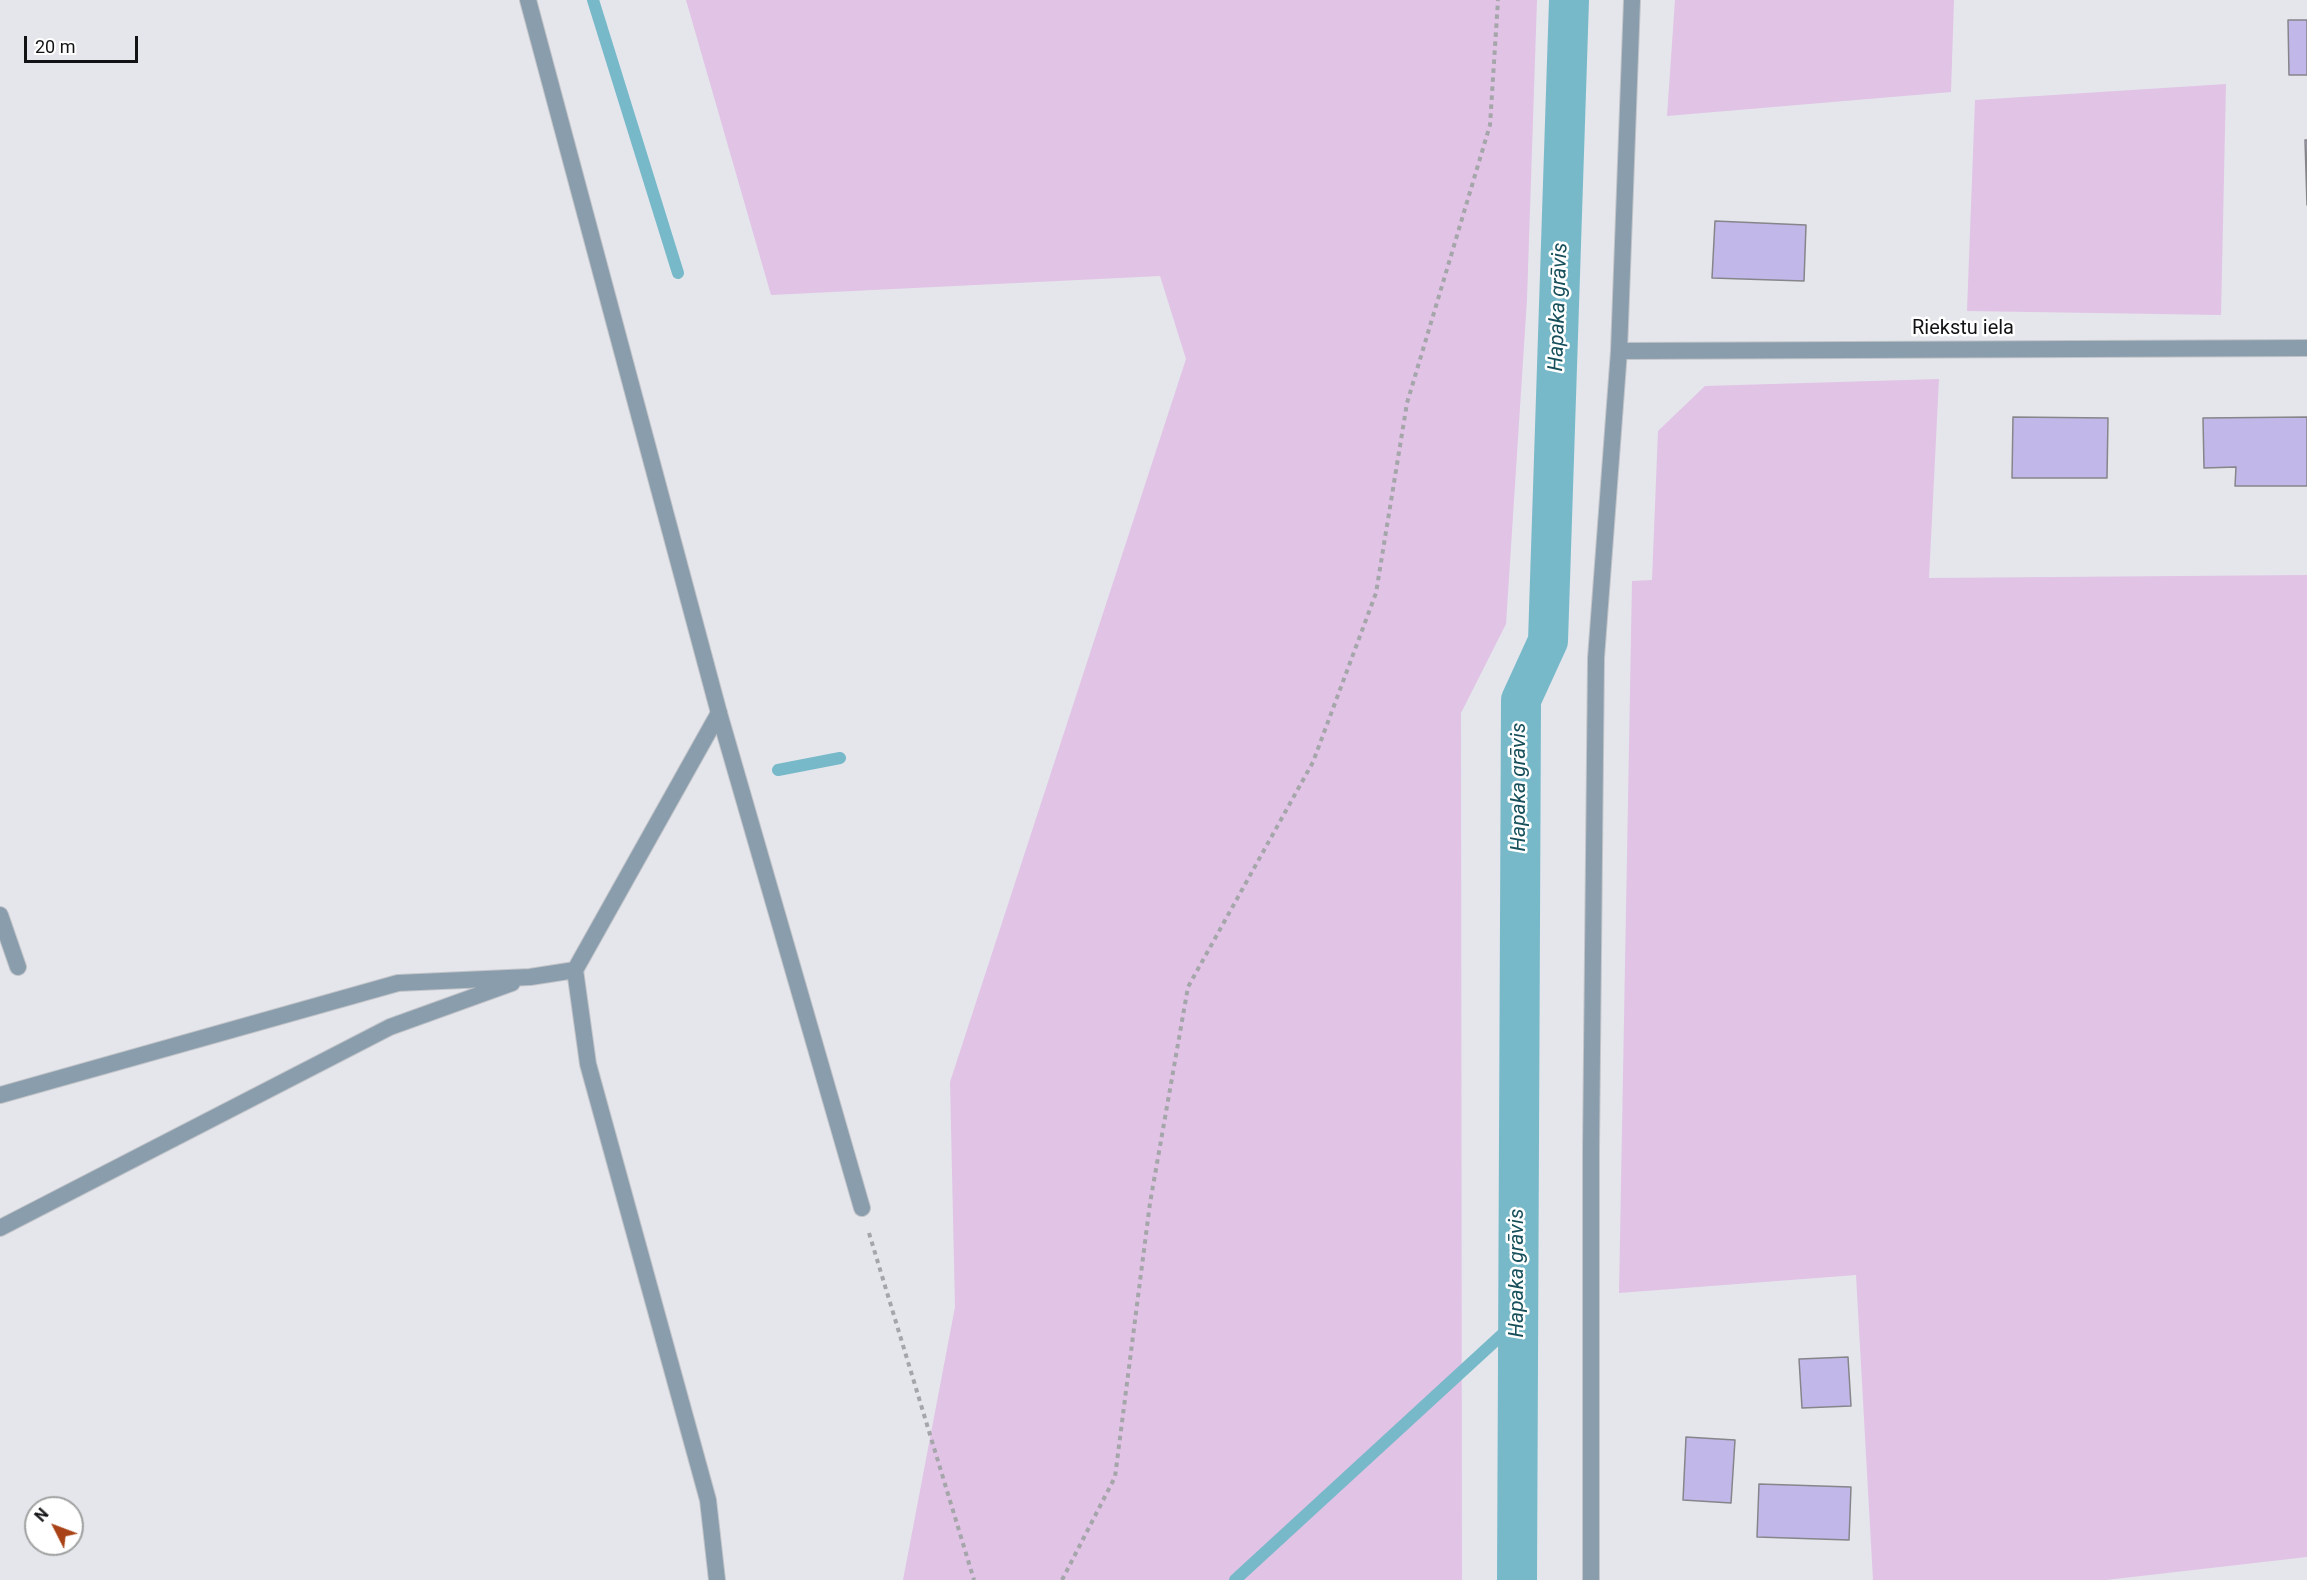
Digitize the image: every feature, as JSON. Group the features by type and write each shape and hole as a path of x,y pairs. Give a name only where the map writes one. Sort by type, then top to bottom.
{"street":[{"path":"528,0 719,712 862,1208"},
{"path":"1591,1580 1591,1150 1596,658 1619,351 1632,0"},
{"name":"Riekstu iela","path":"1619,351 2307,348"},
{"path":"717,1580 708,1500 588,1064 575,970 719,712"},
{"path":"0,915 18,967"},
{"path":"0,1095 398,983 530,977 575,970"},
{"path":"0,1228 390,1027 530,977"}],"path":[{"path":"1062,1580 1114,1477 1150,1203 1188,987 1313,762 1376,593 1407,403 1490,125 1498,0"},
{"path":"862,1208 974,1580"}],"shaded area":[{"path":"686,0 1537,0 1527,299 1506,624 1461,713 1462,1580 903,1580 955,1307 950,1082 1186,359 1160,276 771,295"},
{"path":"1675,0 1954,0 1951,92 1667,116"},
{"path":"2226,84 2221,315 1967,311 1975,100"},
{"path":"1939,379 1929,578 2307,575 2307,1557 2106,1580 1873,1580 1856,1275 1619,1293 1632,581 1652,580 1658,431 1705,386"}],"building":[{"path":"2288,20 2307,20 2307,75 2289,75"},
{"path":"2305,140 2307,140 2307,205"},
{"path":"1715,221 1806,225 1804,281 1712,278"},
{"path":"2013,417 2108,418 2107,478 2012,478"},
{"path":"2307,417 2307,486 2235,486 2236,467 2204,468 2203,418"},
{"path":"1848,1357 1851,1406 1802,1408 1799,1359"},
{"path":"1686,1437 1735,1440 1731,1503 1683,1500"},
{"path":"1759,1484 1851,1487 1849,1540 1757,1537"}],"waterway":[{"path":"593,0 678,273"},
{"name":"Hapaka grāvis","path":"1517,1580 1521,700 1548,641 1569,0"},
{"path":"778,770 840,758"},
{"path":"1235,1580 1518,1320"}]}
